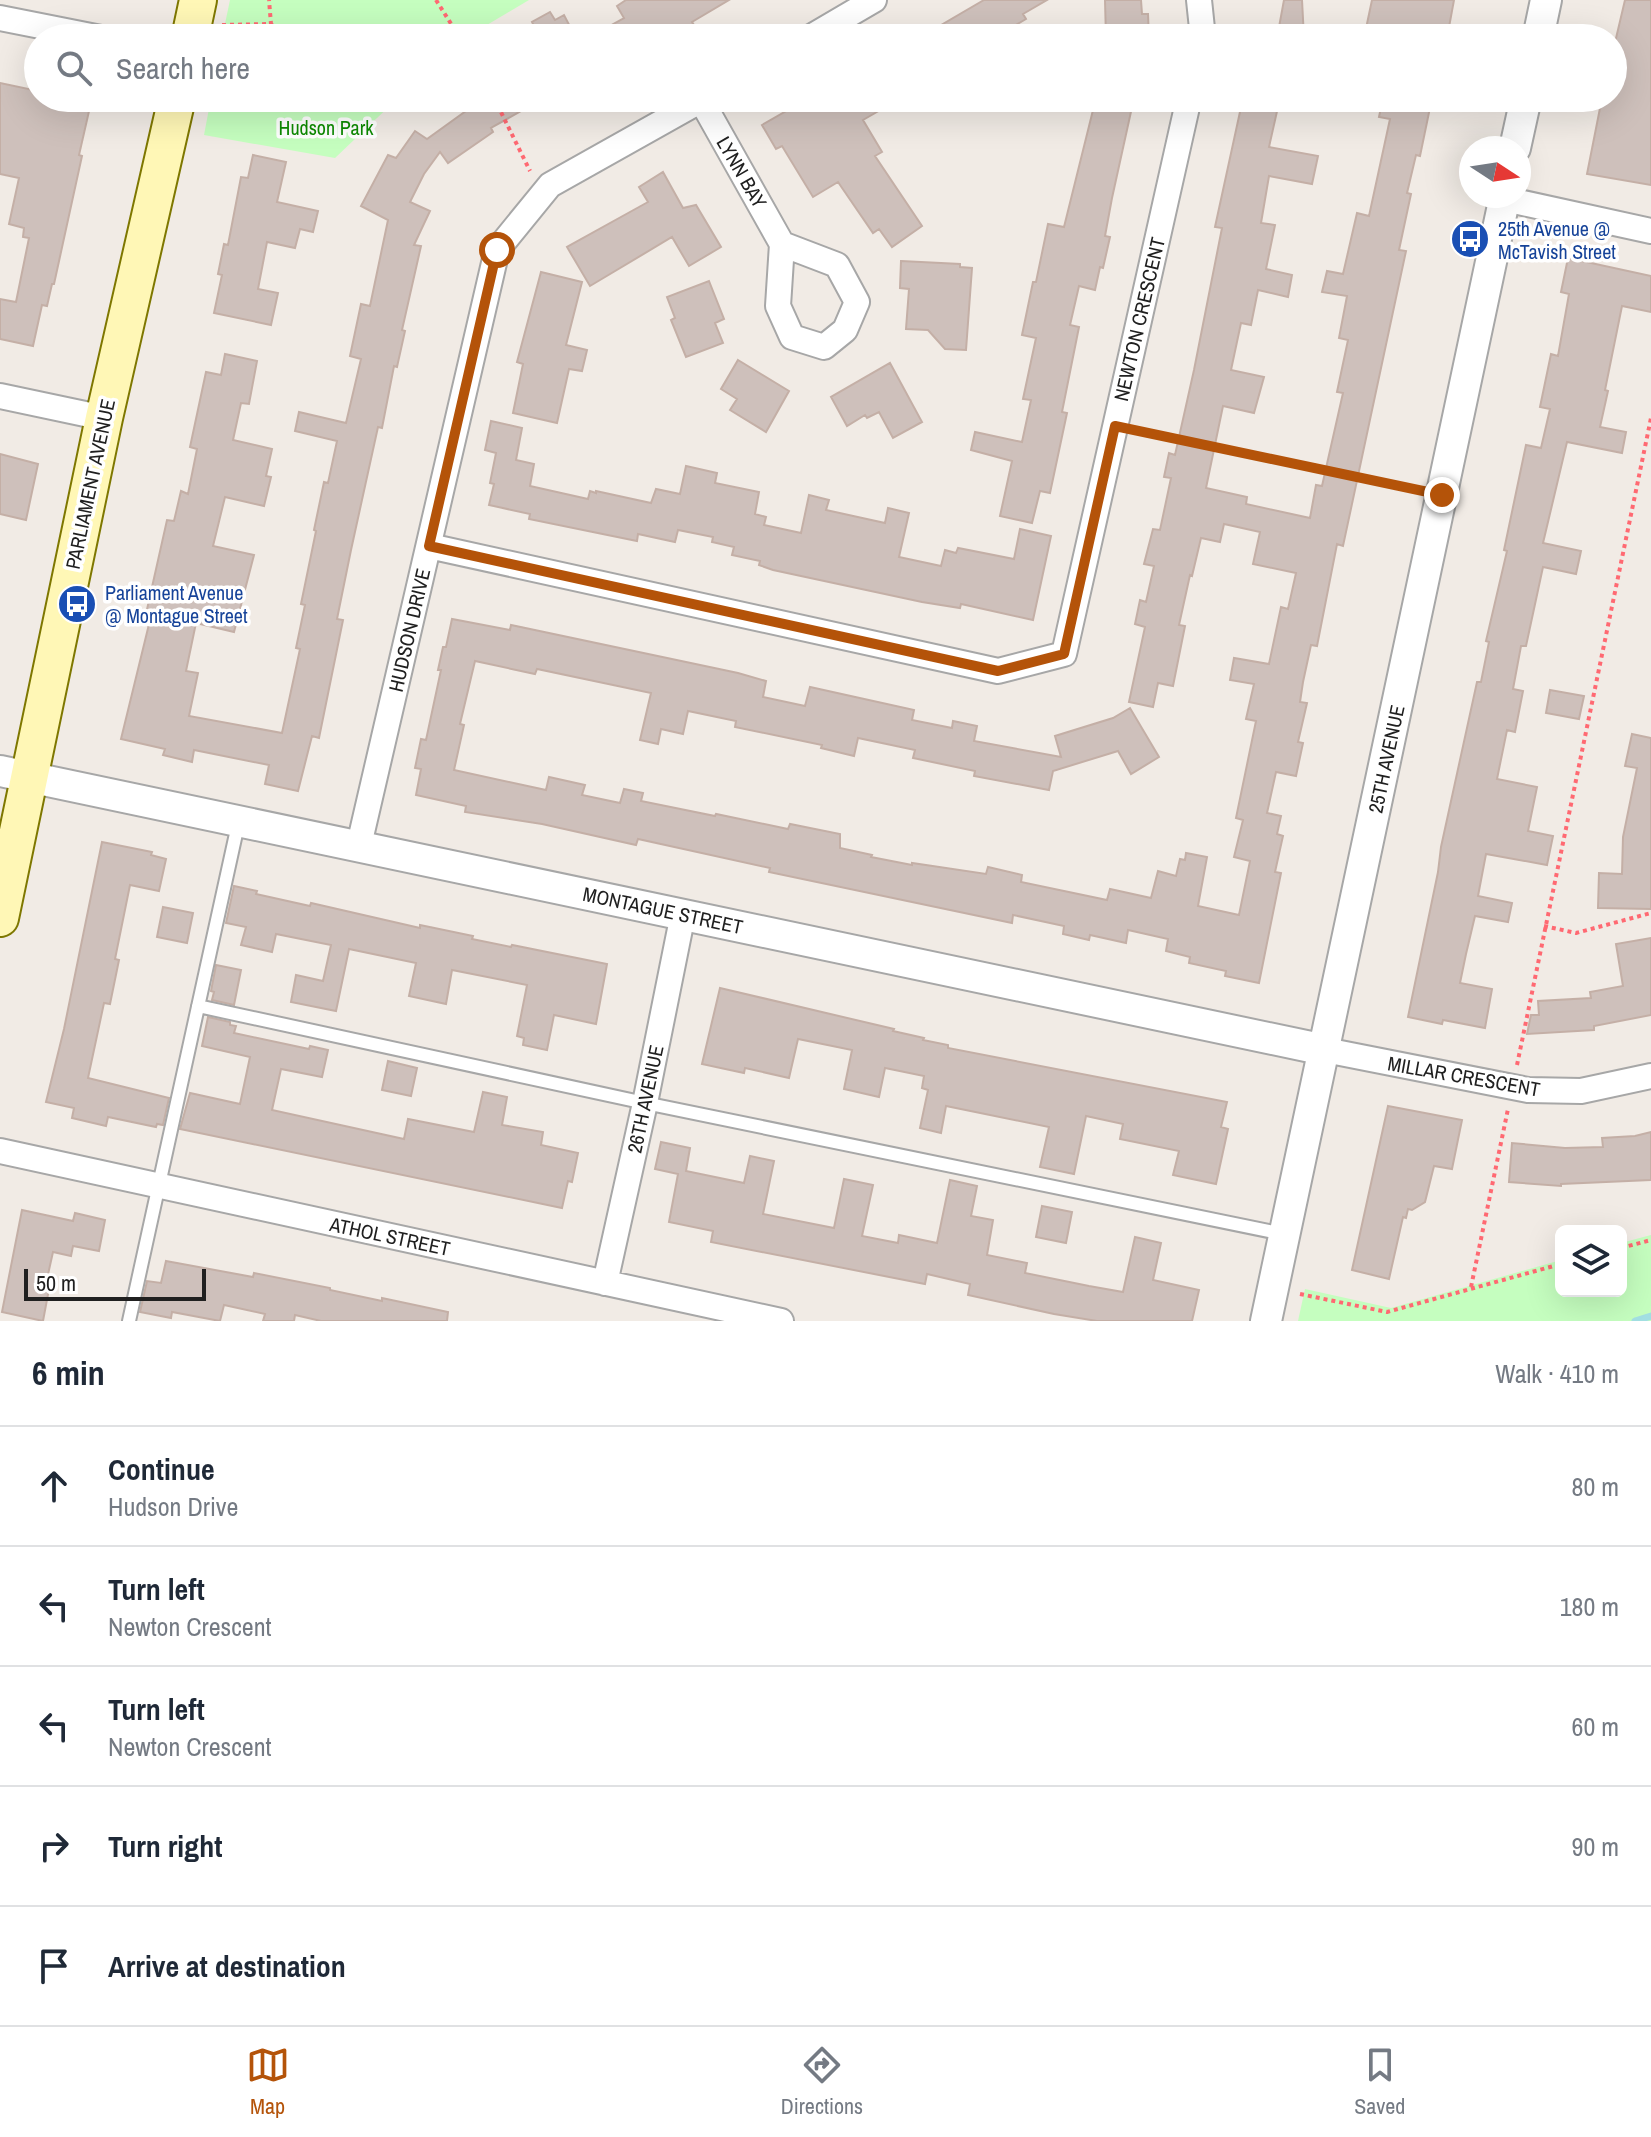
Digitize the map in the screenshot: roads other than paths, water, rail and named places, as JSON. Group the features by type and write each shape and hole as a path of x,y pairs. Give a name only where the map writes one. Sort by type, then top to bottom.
{"main road":[{"name":"PARLIAMENT AVENUE","path":"0,918 14,774 104,418 174,112"}],"street":[{"path":"833,24 874,0"},
{"path":"1199,0 1202,24"},
{"path":"1541,24 1546,0"},
{"path":"0,18 30,24"},
{"name":"HUDSON DRIVE","path":"359,845 497,250 550,185 680,112"},
{"name":"LYNN BAY","path":"710,112 782,244"},
{"name":"NEWTON CRESCENT","path":"429,546 998,671 1064,654 1186,112"},
{"path":"1518,136 1523,112"},
{"path":"1531,204 1651,231"},
{"name":"25TH AVENUE","path":"1266,1321 1503,208"},
{"path":"0,396 104,418"},
{"name":"MONTAGUE STREET","path":"14,774 1325,1050"},
{"name":"26TH AVENUE","path":"605,1283 683,914"},
{"name":"MILLAR CRESCENT","path":"1325,1050 1512,1088 1581,1091 1651,1076"},
{"name":"ATHOL STREET","path":"0,1151 605,1283 750,1318 781,1321"}],"lane":[{"path":"129,1321 239,820"},
{"path":"198,1006 645,1103 1284,1235"}],"waterway":[{"path":"1635,1321 1651,1316"}],"place":[{"name":"25th Avenue @ McTavish Street","path":"1470,239"},
{"name":"Parliament Avenue @ Montague Street","path":"77,604"}],"park label":[{"name":"Hudson Park","path":"326,127"}]}
